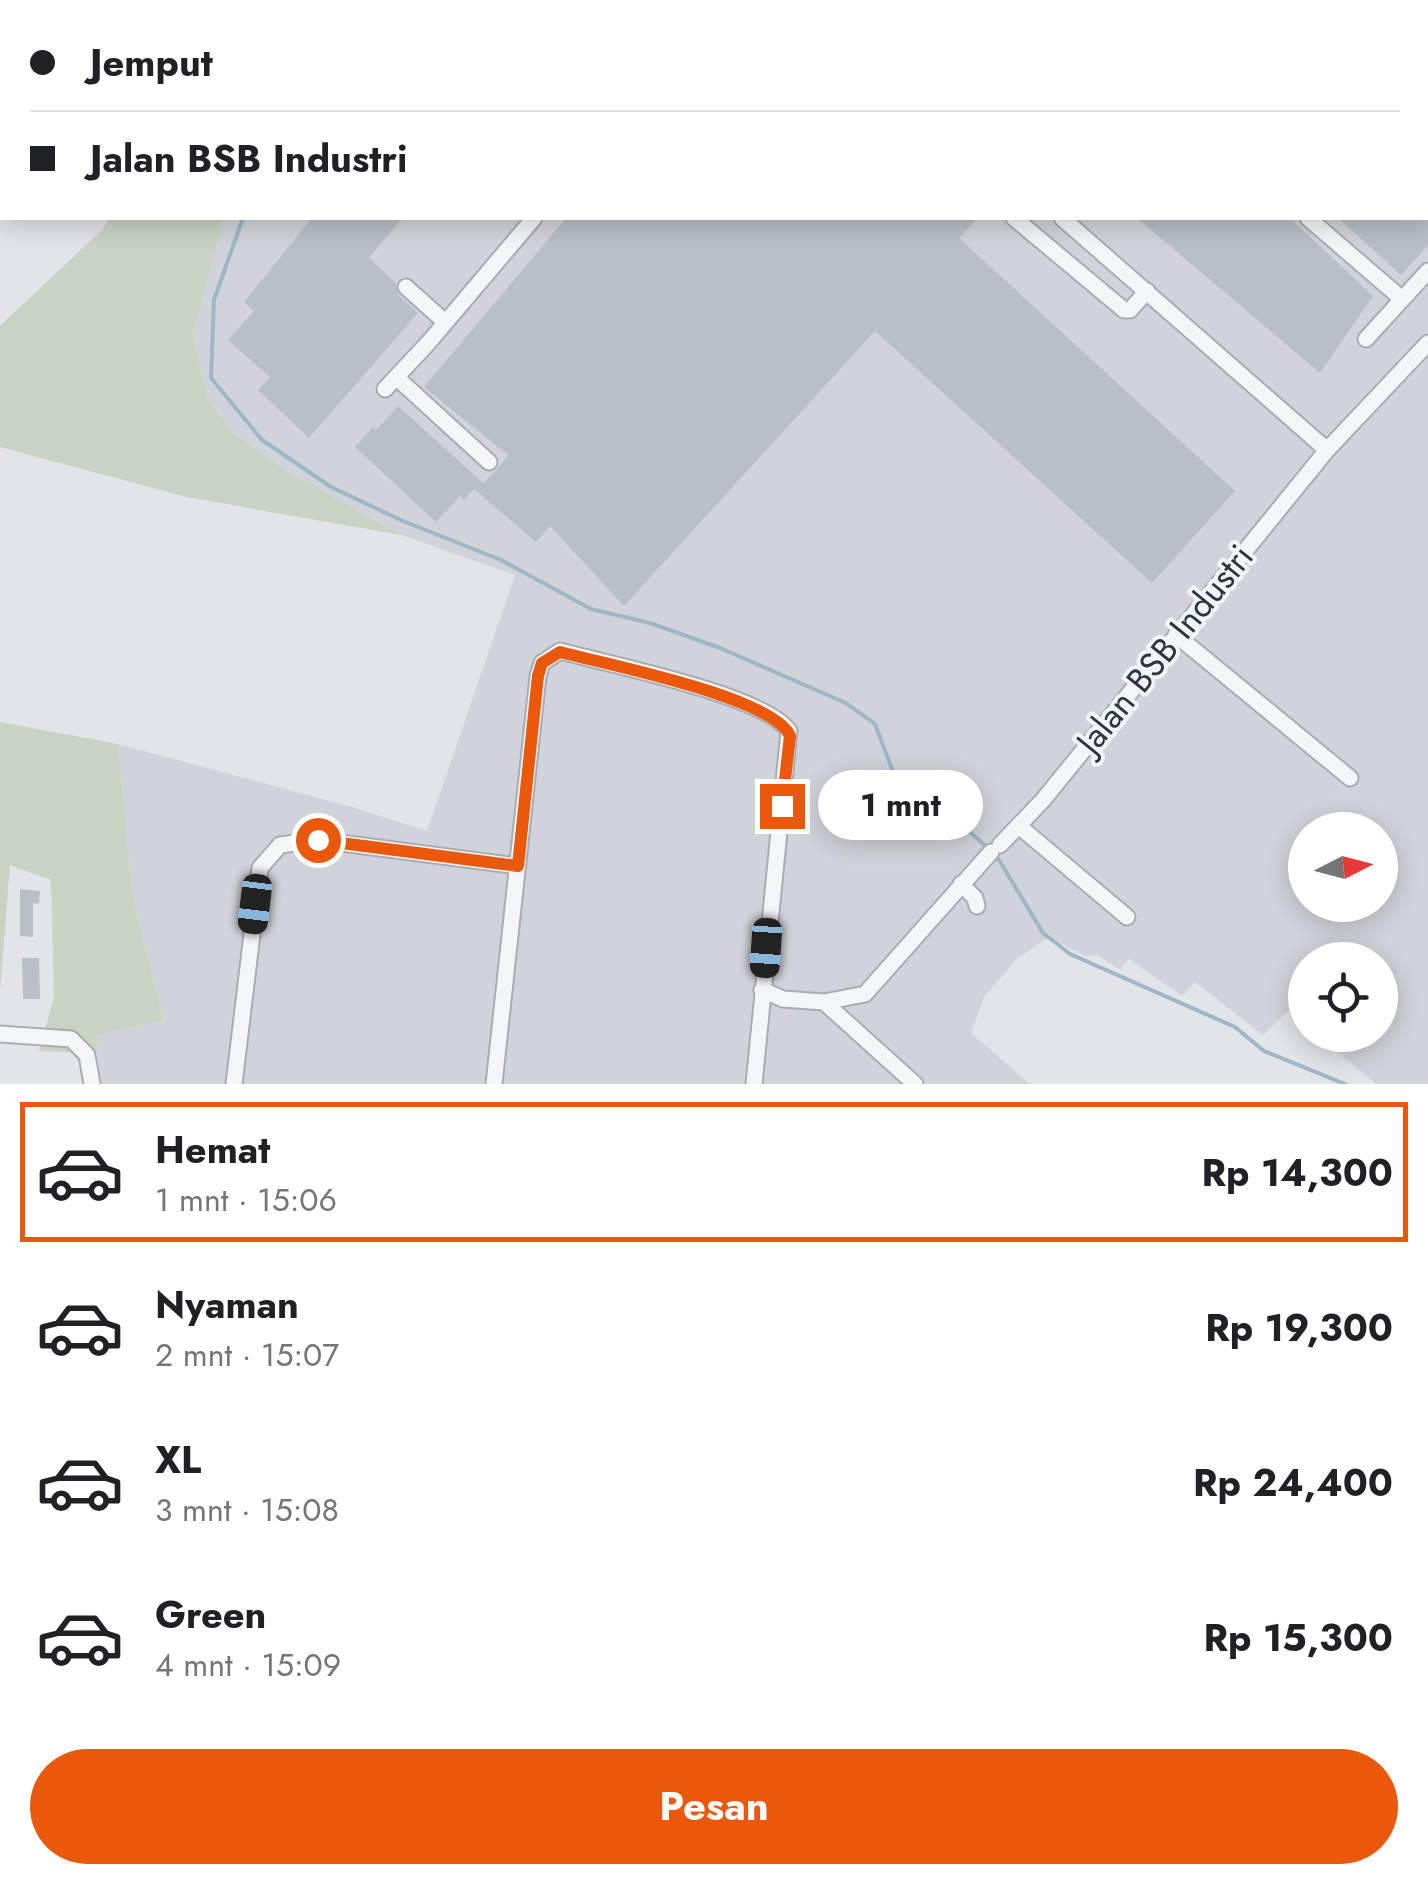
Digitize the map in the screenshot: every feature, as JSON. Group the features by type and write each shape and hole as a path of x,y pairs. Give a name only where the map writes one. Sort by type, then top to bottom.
{"street":[{"path":"489,462 391,383 532,220"},
{"path":"1016,220 1124,310 1130,310 1147,291"},
{"path":"1064,220 1327,450"},
{"path":"1310,220 1402,299"},
{"path":"1366,339 1428,271"},
{"path":"406,287 446,322"},
{"name":"Jalan BSB Industri","path":"762,985 783,999 824,1002 866,994 960,884 1020,828 1327,450 1428,344"},
{"path":"1176,635 1350,778"},
{"path":"494,1084 538,676 542,663 560,652 730,698 779,720 790,736 754,1084"},
{"path":"1020,828 1127,917"},
{"path":"234,1084 260,868 280,844 318,840 518,866"},
{"path":"960,884 976,898 977,906"},
{"path":"824,1002 915,1084"},
{"path":"0,1034 71,1038 87,1056 92,1076"}],"shaded area":[{"path":"223,220 1428,220 1428,1084 1376,1084 1337,1052 1398,1052 1398,942 1288,942 1288,1011 1263,1035 1195,982 1182,996 1129,959 1120,970 1098,955 1086,956 1045,939 1016,960 984,997 971,1033 1030,1084 99,1084 97,1035 164,1020 133,897 118,744 427,831 515,575 401,535 283,470 233,433 208,400 193,335"}],"green space":[{"path":"108,220 223,220 193,335 208,400 233,433 283,469 401,535 187,497 0,447 0,326"},
{"path":"0,722 118,744 133,897 164,1020 97,1035 98,1053 39,1051 54,997 51,880 10,865 0,991"}],"building":[{"path":"310,220 400,220 369,258 396,283 398,295 418,313 309,438 258,390 270,377 228,340 254,311 244,302"},
{"path":"564,220 976,220 959,238 1235,491 1152,583 875,331 624,606 550,526 536,542 474,489 464,500 460,496 436,522 355,447 398,406 483,483 508,455 424,387"},
{"path":"1139,220 1292,220 1373,296 1320,373"},
{"path":"1340,220 1428,220 1428,245 1401,275"},
{"path":"20,889 40,891 39,904 33,903 33,937 20,936"},
{"path":"22,958 39,958 40,999 23,999"}],"waterway":[{"path":"242,220 214,300 211,378 262,440 331,487 501,560 591,609 650,623 720,648 846,703 875,724 895,777 952,816 989,849"},
{"path":"996,855 1043,933 1070,954 1235,1027 1264,1051 1345,1084"}],"route":[{"path":"318,840 518,866 538,676 542,663 560,652 730,698 779,720 790,736 782,806"}]}
